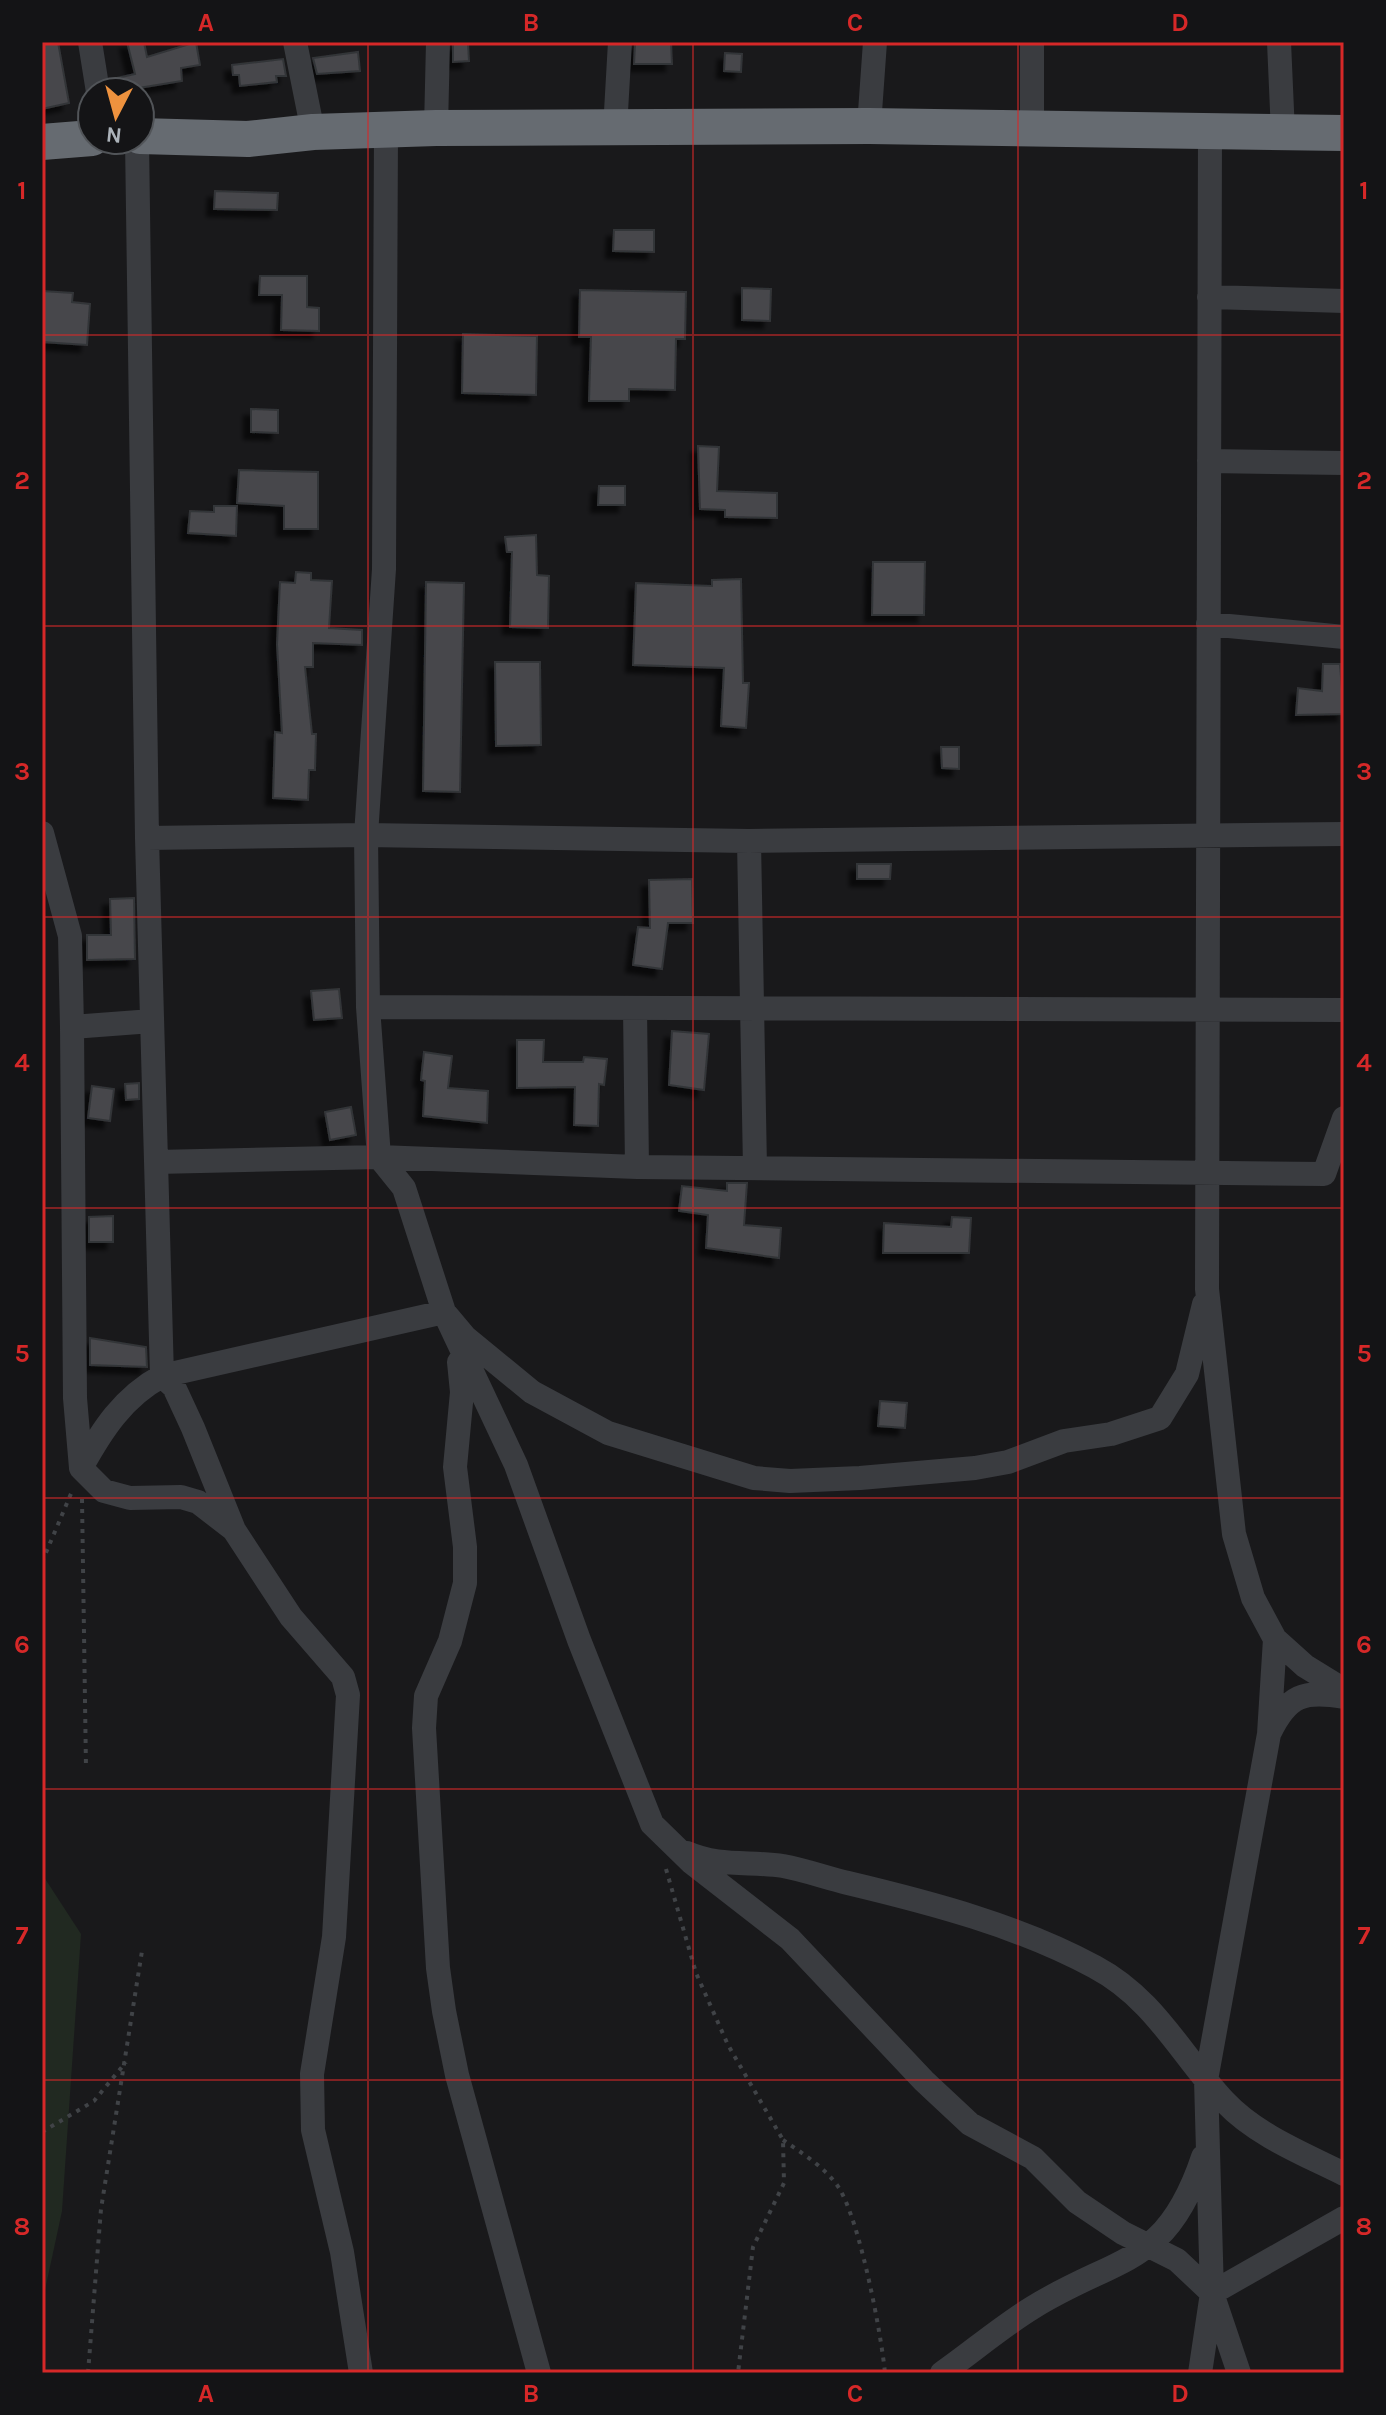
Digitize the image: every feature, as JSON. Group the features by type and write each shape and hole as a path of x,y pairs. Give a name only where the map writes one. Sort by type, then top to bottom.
{"highway":[{"path":"156,138 248,139 313,132 436,128 869,126 1344,133"},
{"path":"42,142 76,139"}],"street":[{"path":"90,42 95,76"},
{"path":"295,42 313,132"},
{"path":"436,128 438,42"},
{"path":"615,129 620,42"},
{"path":"869,126 875,42"},
{"path":"1032,42 1032,128"},
{"path":"1279,42 1283,133"},
{"path":"1210,130 1207,1289 1234,1534 1253,1598 1275,1639 1305,1666 1344,1690"},
{"path":"386,132 384,569 366,835 368,1007 379,1157 392,1169 404,1188 458,1348 516,1465 579,1640 652,1824 670,1857 790,1939 924,2081 970,2124 1033,2158 1077,2202 1177,2260 1212,2293 1239,2373"},
{"path":"139,156 147,838 162,1376 174,1387 234,1530 291,1617 343,1677 348,1695 334,1937 312,2074 313,2130 342,2252 361,2373"},
{"path":"1209,297 1344,301"},
{"path":"1209,461 1344,463"},
{"path":"1208,624 1344,637"},
{"path":"42,833 70,936 75,1398 81,1468 104,1491 130,1498 181,1497 198,1502 234,1530"},
{"path":"147,838 366,835 749,841 1344,834"},
{"path":"749,841 755,1168"},
{"path":"368,1007 1344,1010"},
{"path":"635,1008 637,1167"},
{"path":"72,1027 152,1021"},
{"path":"156,1162 379,1157 637,1167 1324,1174 1344,1118"},
{"path":"444,1312 465,1337 532,1392 608,1433 754,1478 790,1481 975,1468 1008,1462 1064,1441 1111,1434 1160,1418 1187,1374 1207,1289"},
{"path":"81,1468 104,1425 140,1388 162,1376 444,1312"},
{"path":"458,1348 462,1392 455,1467 465,1547 465,1583 450,1641 426,1696 424,1728 438,1968 457,2075 539,2373"},
{"path":"1200,2373 1212,2293 1206,2080 1269,1734 1275,1639"},
{"path":"1269,1734 1281,1711 1294,1700 1315,1692 1344,1697"},
{"path":"670,1857 782,1866 894,1893 1042,1941 1128,1987 1152,2009 1227,2104 1258,2128 1344,2174"},
{"path":"942,2373 1032,2308 1150,2247 1173,2219 1194,2183 1208,2142"},
{"path":"1212,2293 1344,2218"}],"path":[{"path":"42,1562 81,1468"},
{"path":"81,1468 86,1768"},
{"path":"670,1857 696,1973 728,2045 783,2140 811,2159 839,2188 860,2249 885,2373"},
{"path":"88,2373 101,2209 142,1951"},
{"path":"42,2132 94,2101 127,2060"},
{"path":"738,2373 753,2247 784,2183 783,2140"}],"shaded area":[{"path":"42,1874 81,1934 62,2211 42,2304"}],"building":[{"path":"42,42 58,42 69,103 42,109"},
{"path":"127,42 144,42 147,57 196,42 200,65 181,68 182,81 156,85 156,76 126,76 135,74"},
{"path":"671,42 672,64 634,64 635,44"},
{"path":"468,43 469,61 453,62 453,44"},
{"path":"358,52 360,71 317,74 313,58"},
{"path":"725,53 742,54 741,72 724,71"},
{"path":"283,59 286,76 276,76 277,82 240,86 239,75 233,75 232,65"},
{"path":"215,191 278,193 277,210 214,209"},
{"path":"614,230 654,230 654,252 613,251"},
{"path":"260,276 307,276 307,307 319,308 319,331 281,330 282,295 259,295"},
{"path":"742,288 771,289 770,321 742,320"},
{"path":"580,290 686,292 685,339 676,339 675,390 629,389 629,401 589,401 591,337 579,337"},
{"path":"42,291 73,293 72,302 90,304 87,345 42,342"},
{"path":"463,334 537,336 536,395 462,393"},
{"path":"251,409 278,410 278,433 251,432"},
{"path":"698,446 719,447 717,491 777,493 777,518 725,517 725,510 700,509"},
{"path":"239,470 318,472 318,529 284,529 284,506 237,503"},
{"path":"599,486 625,486 625,505 598,505"},
{"path":"214,506 237,506 236,536 188,533 190,511 214,512"},
{"path":"536,535 537,575 549,576 548,628 510,627 512,552 507,552 505,537"},
{"path":"873,562 925,562 924,615 872,615"},
{"path":"296,572 311,573 311,580 332,581 329,628 362,630 362,645 313,643 313,667 305,667 312,734 316,734 315,770 309,770 308,800 273,798 275,732 282,733 277,644 280,582 295,583"},
{"path":"741,579 743,683 749,683 746,728 721,726 724,668 633,665 636,583 712,586 712,580"},
{"path":"426,582 464,583 460,792 423,791"},
{"path":"495,662 540,662 541,745 496,746"},
{"path":"1323,664 1340,664 1344,714 1296,715 1298,688 1322,691"},
{"path":"941,747 959,747 959,769 942,768"},
{"path":"857,864 891,864 890,879 857,879"},
{"path":"692,879 693,923 668,923 662,969 633,965 638,927 650,928 649,880"},
{"path":"134,898 135,959 87,960 87,935 111,935 110,899"},
{"path":"339,989 342,1018 314,1020 311,991"},
{"path":"672,1031 709,1034 704,1090 669,1085"},
{"path":"517,1040 544,1040 543,1062 583,1062 584,1057 607,1059 604,1085 599,1084 598,1126 574,1125 575,1087 517,1088"},
{"path":"424,1052 452,1056 448,1088 488,1091 487,1123 423,1116 425,1081 421,1080"},
{"path":"139,1083 139,1099 126,1100 125,1084"},
{"path":"92,1086 114,1089 110,1121 88,1118"},
{"path":"351,1107 356,1135 330,1140 325,1112"},
{"path":"727,1183 747,1183 744,1225 781,1228 779,1258 706,1248 708,1215 679,1211 682,1186 727,1191"},
{"path":"113,1216 113,1242 89,1242 89,1217"},
{"path":"952,1217 971,1218 969,1253 883,1253 884,1223 951,1227"},
{"path":"90,1338 146,1347 147,1367 90,1365"},
{"path":"880,1401 907,1403 905,1428 878,1426"}]}
